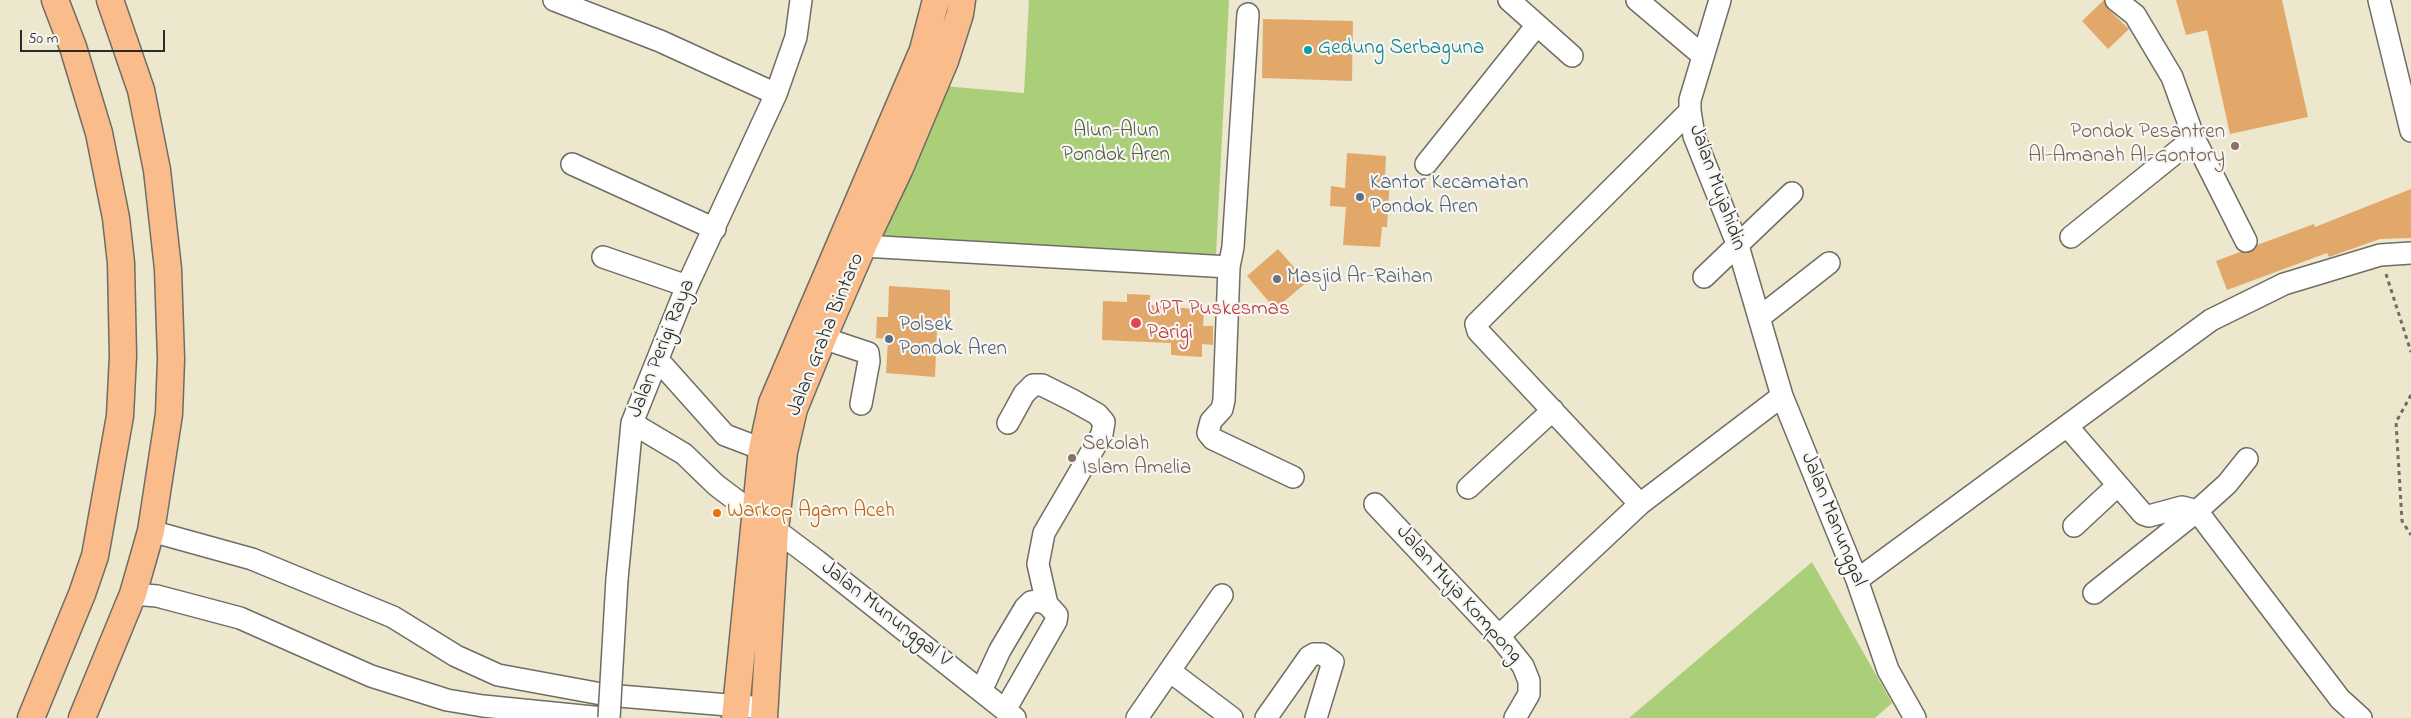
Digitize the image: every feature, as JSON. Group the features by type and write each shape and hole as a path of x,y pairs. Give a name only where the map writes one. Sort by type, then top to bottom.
{"main road":[{"path":"32,718 82,594 95,556 120,416 123,356 121,263 116,218 101,142 73,47 54,0"},
{"path":"82,718 133,594 152,531 169,414 171,359 168,269 157,170 141,90 110,0"},
{"name":"Jalan Graha Bintaro","path":"736,713 754,515 773,451 794,409 822,338 853,240 923,50 936,0"},
{"name":"Jalan Graha Bintaro","path":"764,713 775,530 772,403 853,240 900,168 945,61 960,14 962,0"}],"street":[{"path":"554,0 660,41 776,94"},
{"name":"Jalan Perigi Raya","path":"609,718 617,579 632,423 687,286 776,94 796,37 801,0"},
{"path":"1509,0 1572,56"},
{"path":"1637,0 1702,56"},
{"name":"Jalan Mujahidin","path":"1720,0 1690,100 1690,111 1694,136 1738,246 1760,318"},
{"path":"2116,0 2135,15 2172,77 2194,138 2246,240"},
{"path":"2379,0 2411,131"},
{"path":"1248,14 1233,247 1229,268 1224,400 1222,410 1211,421 1208,433 1213,439 1293,477"},
{"path":"1426,164 1537,25"},
{"path":"1640,504 1478,331 1476,324 1690,111"},
{"path":"2071,237 2194,138"},
{"path":"572,164 715,229"},
{"path":"1704,277 1792,193"},
{"path":"853,240 1229,268"},
{"path":"1857,580 2211,320 2284,284 2380,255 2411,253"},
{"path":"603,257 687,286"},
{"path":"1760,318 1829,263"},
{"name":"Jalan Manunggal","path":"1760,318 1782,396 1857,580 1888,670 1915,718"},
{"path":"822,338 868,353 869,361 861,404"},
{"path":"658,360 725,435 773,451"},
{"path":"1008,423 1024,394 1033,385 1042,385 1072,400 1097,414 1104,422 1102,434 1044,534 1038,564 1047,604"},
{"path":"1499,636 1640,504 1782,396"},
{"path":"1468,488 1553,410"},
{"name":"Jalan Mununggal V","path":"632,423 684,454 716,485 1010,714"},
{"path":"2067,426 2143,514 2149,516 2182,507 2197,511 2340,699 2361,718"},
{"path":"2094,593 2228,484 2247,459"},
{"path":"2074,526 2117,486"},
{"name":"Jalan Muja Kompong","path":"1375,504 1499,636 1523,666 1529,681 1528,694 1515,718"},
{"path":"152,531 252,558 358,602 393,617 456,656 498,675 607,695 736,713 764,713"},
{"path":"133,594 157,596 240,618 371,676 446,700 482,706 602,718"},
{"path":"1137,718 1171,672 1222,595"},
{"path":"981,691 1000,650 1025,608 1031,602 1038,601 1047,604 1057,615 1056,621 1010,714"},
{"path":"1266,718 1309,657 1314,654 1322,654 1333,662 1316,718"},
{"path":"1171,672 1232,718"}],"path":[{"path":"2380,255 2411,352"},
{"path":"2411,395 2396,422 2402,521 2411,535"}],"green space":[{"name":"Alun-Alun Pondok Aren","path":"1029,0 1229,0 1216,255 878,237 943,86 1024,93"},
{"path":"1812,562 1892,703 1875,718 1629,718"}],"building":[{"path":"2104,0 2108,9 2129,29 2108,49 2082,21"},
{"path":"2176,0 2282,0 2308,117 2230,134 2207,30 2186,35"},
{"name":"Gedung Serbaguna","path":"1263,19 1353,21 1352,81 1262,78"},
{"name":"Kantor Kecamatan Pondok Aren","path":"1347,153 1386,156 1385,177 1390,178 1387,227 1382,227 1380,247 1343,245 1346,207 1330,206 1331,186 1345,188"},
{"path":"2411,189 2411,238 2380,239 2329,257 2327,253 2227,290 2216,261 2240,252 2251,252 2257,245 2314,224 2315,227"},
{"name":"Masjid Ar-Raihan","path":"1278,249 1307,282 1275,309 1247,276"},
{"path":"889,286 950,290 950,330 937,329 935,377 886,373 888,339 876,338 877,317 888,317"},
{"name":"UPT Puskesmas Parigi","path":"1127,294 1150,295 1150,305 1204,310 1203,326 1213,326 1213,345 1202,344 1202,357 1171,355 1171,343 1102,340 1103,301 1127,302"}],"place":[{"name":"Gedung Serbaguna","path":"1308,50"},
{"name":"Pondok Pesantren Al-Amanah Al-Gontory","path":"2235,146"},
{"name":"Kantor Kecamatan Pondok Aren","path":"1360,197"},
{"name":"Masjid Ar-Raihan","path":"1277,279"},
{"name":"UPT Puskesmas Parigi","path":"1136,323"},
{"name":"Polsek Pondok Aren","path":"889,339"},
{"name":"Sekolah Islam Amelia","path":"1072,458"},
{"name":"Warkop Agam Aceh","path":"717,513"}]}
